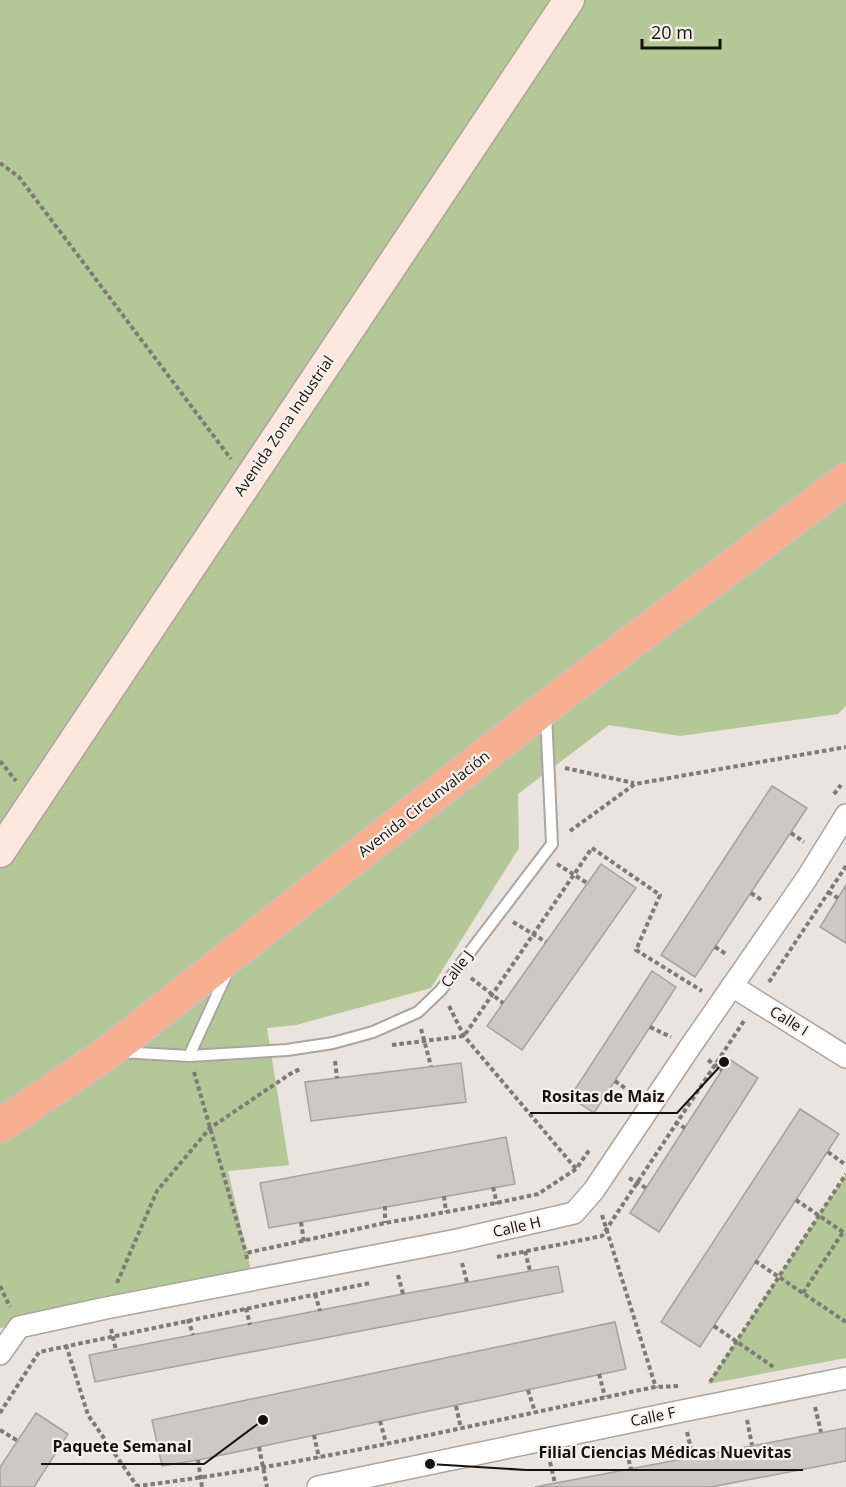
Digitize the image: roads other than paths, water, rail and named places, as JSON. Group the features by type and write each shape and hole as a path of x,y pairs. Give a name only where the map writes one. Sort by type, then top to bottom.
{"highway":[{"name":"Avenida Circunvalación","path":"0,1126 110,1051 546,707 846,480"}],"main road":[{"name":"Avenida Zona Industrial","path":"0,852 569,0"}],"street":[{"name":"Calle H","path":"0,1354 18,1327 456,1240 574,1213 594,1190 807,878 846,815"},
{"name":"Calle I","path":"726,994 757,1002 846,1057"},
{"name":"Calle F","path":"318,1487 846,1378"}],"lane":[{"name":"Calle J","path":"110,1051 189,1056 287,1050 333,1043 373,1032 418,1012 441,990 458,969 552,844 546,707"},
{"path":"189,1056 237,952"}],"place":[{"name":"Rositas de Maiz","path":"724,1062"},
{"name":"Paquete Semanal","path":"263,1420"},
{"name":"Filial Ciencias Médicas Nuevitas","path":"430,1464"}]}
